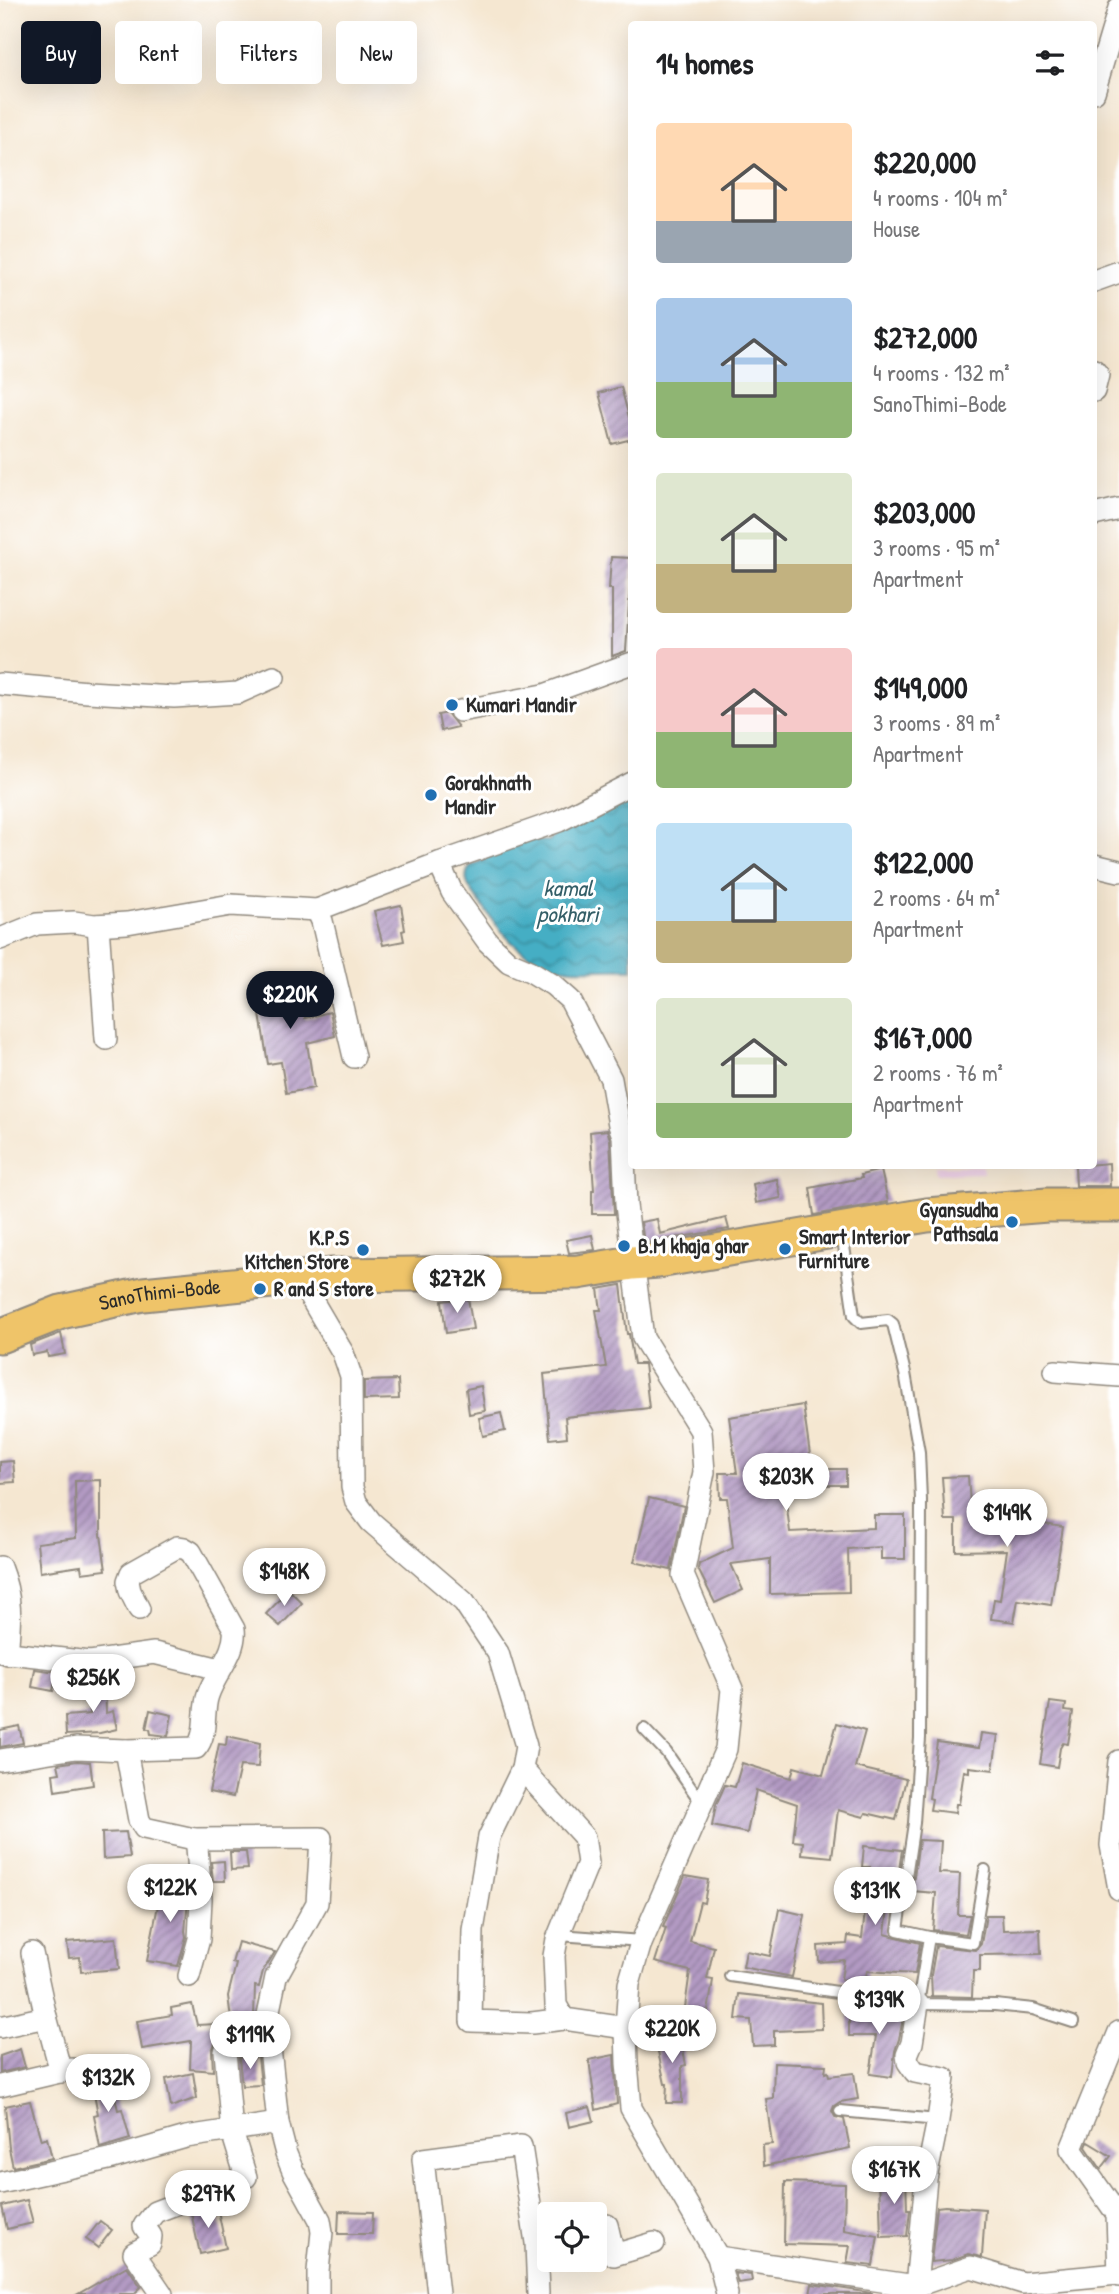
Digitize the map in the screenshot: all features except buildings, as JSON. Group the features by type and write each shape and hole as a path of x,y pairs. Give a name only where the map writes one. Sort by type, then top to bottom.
{"main road":[{"name":"SanoThimi-Bode","path":"0,1336 61,1312 144,1294 333,1275 578,1272 928,1215 1047,1205 1119,1205"}],"street":[{"path":"1097,82 1119,8"},
{"path":"1097,280 1119,272"},
{"path":"1097,513 1119,509"},
{"path":"460,711 544,695 628,664"},
{"path":"0,684 174,697 238,693 274,677"},
{"path":"0,939 37,924 127,923 231,905 317,910 559,821 628,786"},
{"path":"439,863 452,892 488,942 509,962 553,985 570,1000 611,1079 619,1125 628,1135 625,1205 643,1338 701,1431 704,1472 683,1575 732,1689 726,1749 642,1941 629,1984 626,2028 631,2108 719,2257 727,2294"},
{"path":"1097,866 1119,871"},
{"path":"317,910 322,921 354,1057"},
{"path":"98,925 106,1039"},
{"path":"299,1278 343,1353 351,1376 352,1487 356,1502 371,1522 464,1602 498,1653 526,1746 522,1769 489,1837 473,1930 471,2021 531,2023 564,2019 626,2028"},
{"path":"1055,1371 1119,1376"},
{"path":"0,1760 76,1748 196,1748 202,1737 207,1696 236,1640 234,1629 191,1552 184,1548 177,1547 131,1573 128,1581 130,1591 139,1609"},
{"path":"0,1567 8,1588 10,1615 4,1653 90,1662 155,1653 220,1669"},
{"path":"126,1750 139,1820 144,1828 194,1839 321,1838 317,1903 276,1977 267,2020 278,2123 286,2154 320,2220 322,2232 318,2294"},
{"path":"1119,1760 1111,1844 1119,1889"},
{"path":"522,1769 584,1837 588,1863 559,1935 554,1956 556,2005 564,2019"},
{"path":"189,1976 199,1939 201,1899 194,1839"},
{"path":"0,2086 66,2070 46,2017 32,1953"},
{"path":"916,2286 926,2179 944,2078 915,2072 908,2062 907,2055 912,2043 918,2004"},
{"path":"0,2026 46,2017"},
{"path":"719,2257 916,2286 971,2267 1023,2283 1119,2275 1116,2214 1071,2149 1119,2032"},
{"path":"162,2294 134,2253 150,2244 151,2236 144,2226 155,2212 246,2177 232,2132 225,2051"},
{"path":"0,2183 113,2158 186,2137 278,2123"},
{"path":"438,2294 423,2159 521,2146 537,2218"},
{"path":"607,2225 614,2255 654,2243"},
{"path":"538,2294 540,2272"}],"lane":[{"path":"841,1229 854,1316 861,1324 888,1320 893,1324 919,1452 920,1738 914,1823 898,1930 973,1943 985,1870"},
{"path":"644,1729 666,1752 702,1804"},
{"path":"559,1935 642,1941"},
{"path":"918,2004 929,1937"},
{"path":"730,1976 918,2004 996,2005 1033,2009 1073,2022"},
{"path":"840,2111 938,2120"}],"shaded area":[{"path":"935,1169 983,1169 983,1173 936,1174"}],"water":[{"name":"kamal pokhari","path":"628,796 628,969 571,969 554,966 527,954 506,936 472,892 466,880 467,871 470,866 529,838 549,841 556,833 558,824 620,797"}],"place":[{"name":"Kumari Mandir","path":"452,705"},
{"name":"Gorakhnath Mandir","path":"431,795"},
{"name":"Gyansudha Pathsala","path":"1012,1222"},
{"name":"B.M khaja ghar","path":"624,1246"},
{"name":"Smart Interior Furniture","path":"785,1249"},
{"name":"K.P.S Kitchen Store","path":"363,1250"},
{"name":"R and S store","path":"260,1289"}]}
